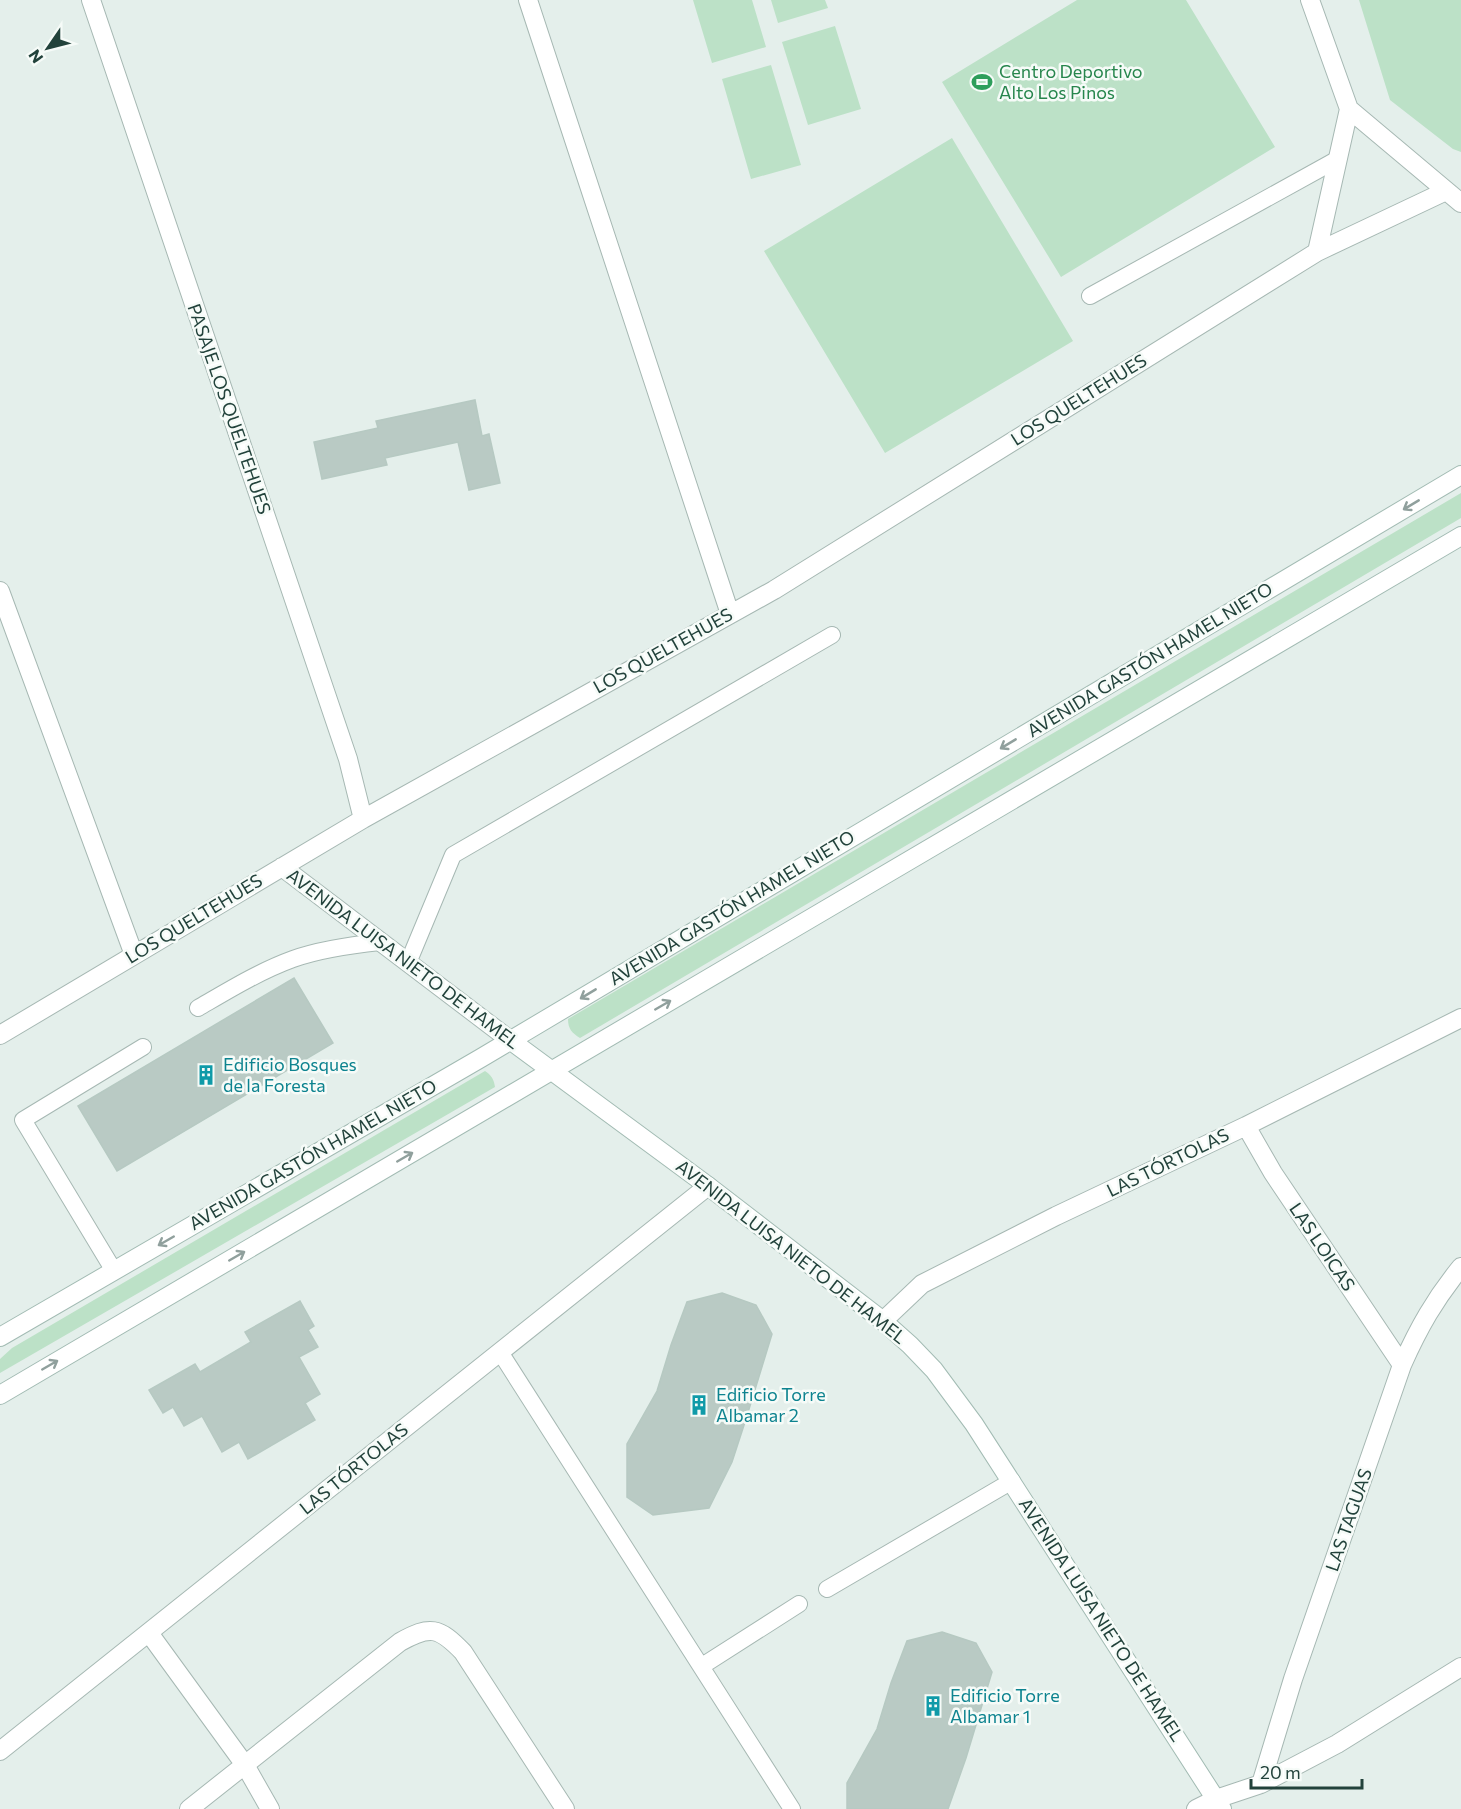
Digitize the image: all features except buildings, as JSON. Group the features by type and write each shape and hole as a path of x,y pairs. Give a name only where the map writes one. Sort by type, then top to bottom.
{"street":[{"name":"PASAJE LOS QUELTEHUES","path":"91,0 348,759 363,819"},
{"path":"528,0 730,614"},
{"path":"1310,0 1349,109 1461,203"},
{"path":"1317,252 1349,109"},
{"name":"LOS QUELTEHUES","path":"0,1035 363,819 774,590 1317,252 1446,191"},
{"name":"AVENIDA GASTÓN HAMEL NIETO","path":"0,1337 510,1041 1461,475"},
{"path":"0,1395 1461,536"},
{"path":"0,591 134,955"},
{"name":"AVENIDA LUISA NIETO DE HAMEL","path":"282,867 510,1041 708,1186 883,1321 910,1345 955,1396 1219,1804"},
{"name":"LAS TÓRTOLAS","path":"883,1321 922,1284 1461,1018"},
{"name":"LAS LOICAS","path":"1246,1126 1273,1173 1402,1365"},
{"name":"LAS TÓRTOLAS","path":"0,1751 708,1186"},
{"name":"LAS TAGUAS","path":"1261,1784 1293,1678 1402,1365 1419,1327 1441,1292 1461,1267"},
{"path":"189,1809 400,1642 418,1632 435,1630 450,1639 463,1652 565,1809"},
{"path":"148,1633 245,1765 270,1809"},
{"path":"1196,1809 1219,1804 1337,1744 1461,1666"}],"lane":[{"path":"1090,296 1338,159"},
{"path":"408,963 453,855 832,634"},
{"path":"198,1008 262,972 294,959 341,947 380,942"},
{"path":"114,1270 23,1120 143,1047"},
{"path":"500,1352 792,1809"},
{"path":"827,1588 1012,1481"},
{"path":"702,1666 799,1604"}],"green space":[{"path":"693,0 752,0 766,47 712,63"},
{"path":"771,0 825,0 828,8 778,23"},
{"path":"1077,0 1186,0 1275,147 1061,277 942,82"},
{"path":"1359,0 1461,0 1461,152 1453,149 1390,100"},
{"path":"835,26 861,109 808,125 782,42"},
{"path":"771,65 801,165 751,179 722,79"},
{"path":"952,138 1073,341 885,453 764,251"},
{"path":"1461,493 1461,518 580,1038 571,1030 568,1019"},
{"path":"485,1071 492,1078 495,1087 0,1373 0,1359 12,1348"}],"place":[{"name":"Centro Deportivo Alto Los Pinos","path":"982,82"},
{"name":"Edificio Bosques de la Foresta","path":"206,1075"},
{"name":"Edificio Torre Albamar 2","path":"699,1405"},
{"name":"Edificio Torre Albamar 1","path":"933,1706"}]}
